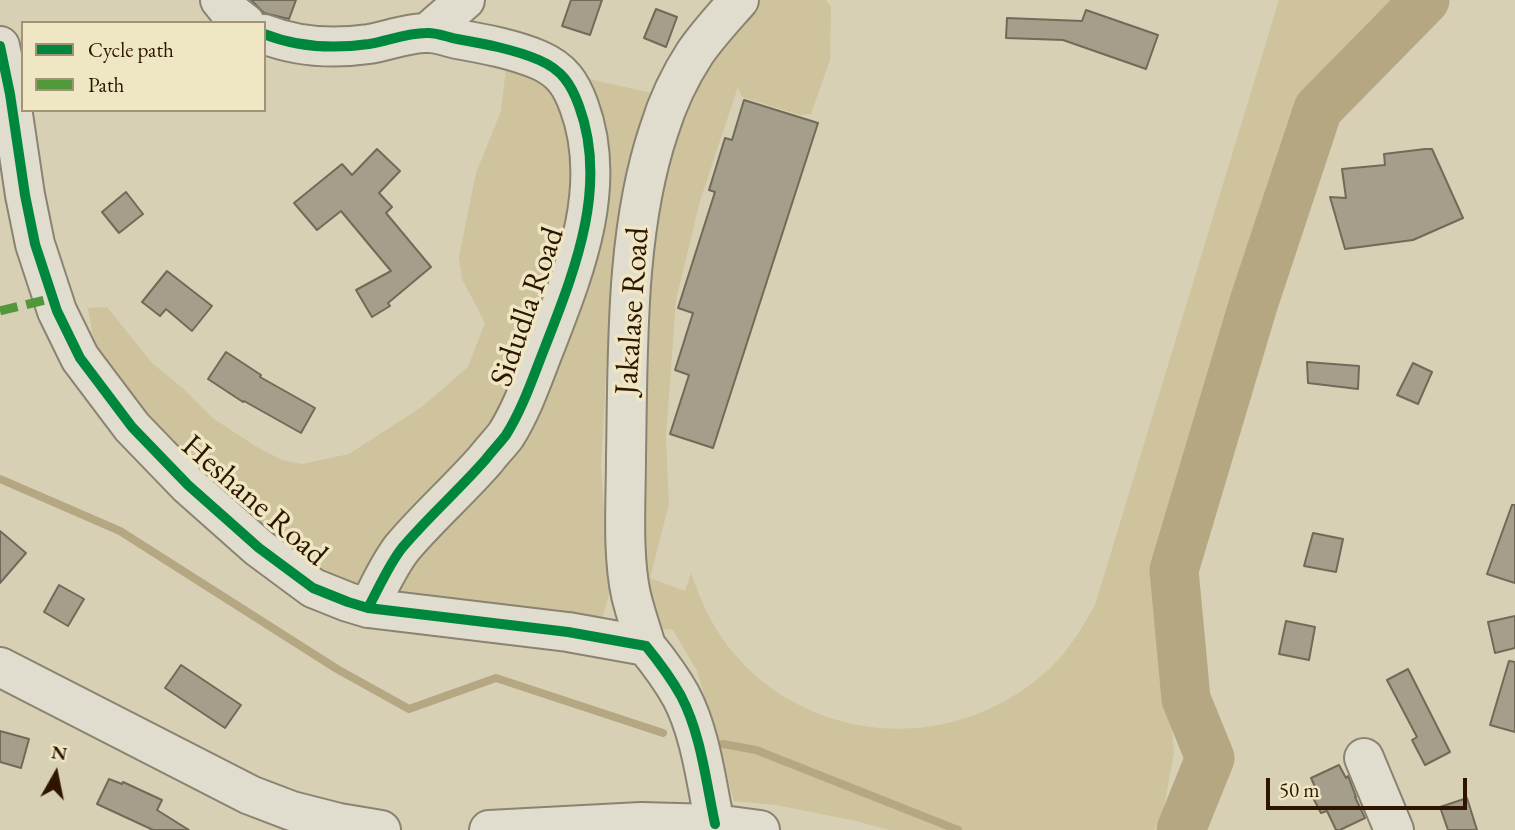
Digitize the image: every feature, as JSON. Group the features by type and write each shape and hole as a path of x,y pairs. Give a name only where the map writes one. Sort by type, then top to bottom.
{"street":[{"path":"220,0 242,21"},
{"path":"427,33 464,0"},
{"name":"Jakalase Road","path":"646,646 631,594 627,565 626,516 628,322 638,220 649,162 676,88 694,54 739,0"},
{"name":"Sidudla Road","path":"266,35 300,44 336,47 427,33 521,53 543,61 561,74 572,87 588,136 588,209 580,248 570,283 527,393 505,437 401,550 368,608"},
{"name":"Heshane Road","path":"0,46 10,94 24,195 35,244 57,311 80,358 132,427 188,485 259,548 313,588 348,602 368,608 568,632 646,646"},
{"path":"646,646 682,698 692,723 715,824"},
{"path":"0,667 250,795 334,826 381,830"},
{"path":"1364,758 1394,830"},
{"path":"489,830 641,822 715,824 760,830"}],"shaded area":[{"path":"754,0 826,0 831,7 830,60 811,114 800,115 742,97 738,87 700,201 676,300 666,437 669,504 650,578 685,591 691,573 718,631 730,649 762,681 798,704 837,720 879,728 921,727 963,719 1003,702 1057,662 1095,605 1279,0 1411,0 1310,108 1161,568 1159,590 1174,753 1163,812 1154,830 890,830 776,805 734,801 697,671 673,630 653,628 638,579 642,285 674,119"},
{"path":"507,61 652,93 623,210 609,322 601,465 610,592 602,618 400,597 314,576 233,508 119,387 94,344 88,308 107,307 152,363 214,419 282,460 302,464 349,454 423,406 468,367 485,323 462,279 459,257 476,173 501,111"}],"building":[{"path":"251,0 296,0 289,19 264,13"},
{"path":"571,0 602,0 590,35 562,26"},
{"path":"656,9 677,17 666,47 644,38"},
{"path":"1086,10 1158,35 1146,69 1063,40 1006,38 1007,18 1082,21"},
{"path":"744,100 818,123 713,448 670,434 689,375 675,370 693,313 678,308 715,192 709,190 725,138 732,140"},
{"path":"377,149 400,171 379,193 392,207 386,213 431,267 388,303 390,306 372,317 356,290 391,271 341,211 317,230 294,203 342,164 352,175"},
{"path":"1432,149 1463,218 1413,240 1345,249 1330,197 1346,198 1342,169 1385,165 1384,154"},
{"path":"126,192 143,214 119,233 102,212"},
{"path":"167,271 212,306 192,331 166,309 160,316 142,302"},
{"path":"226,352 261,375 260,377 315,408 301,433 243,402 208,379"},
{"path":"1307,362 1359,366 1358,389 1308,383"},
{"path":"1413,363 1432,372 1418,404 1397,395"},
{"path":"1512,505 1515,505 1515,583 1487,574"},
{"path":"0,531 26,553 0,583"},
{"path":"1313,533 1343,539 1336,572 1304,566"},
{"path":"59,585 84,599 68,626 44,612"},
{"path":"1515,616 1515,648 1495,653 1488,622"},
{"path":"1286,621 1315,627 1309,660 1279,654"},
{"path":"1509,661 1515,662 1515,732 1490,725"},
{"path":"181,665 241,705 225,728 165,688"},
{"path":"1408,669 1450,752 1425,765 1412,740 1417,737 1387,680"},
{"path":"0,731 29,739 21,768 0,762"},
{"path":"1339,765 1346,778 1348,776 1365,818 1336,830 1327,811 1321,813 1311,794 1317,791 1311,778"},
{"path":"109,779 122,784 123,782 162,800 157,810 189,830 153,830 97,804"},
{"path":"1467,798 1477,830 1448,830 1440,807"}],"waterway":[{"path":"1181,830 1210,758 1186,699 1174,570 1253,305 1318,109 1425,0"},
{"path":"0,479 120,531 337,669 409,709 496,678 663,733"},
{"path":"723,744 756,750 958,830"}],"marked path":[{"path":"0,311 53,298"}],"cycle path":[{"path":"266,35 302,44 342,46 430,33 519,53 547,64 565,78 579,106 587,137 589,198 584,229 567,289 523,403 501,441 402,548 368,608"},
{"path":"0,46 35,244 57,311 80,358 132,427 188,485 259,548 313,588 368,608 568,632 646,646 673,683 688,711 702,758 715,824"}]}
